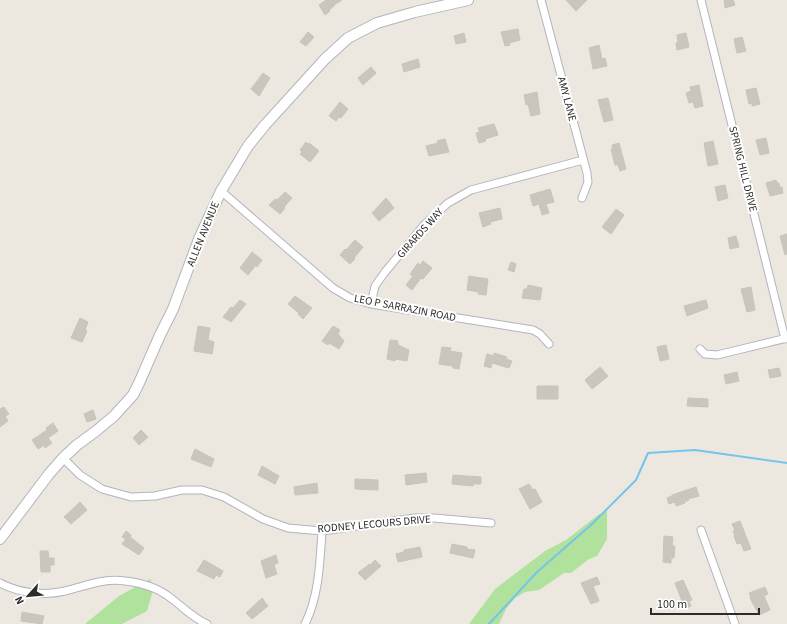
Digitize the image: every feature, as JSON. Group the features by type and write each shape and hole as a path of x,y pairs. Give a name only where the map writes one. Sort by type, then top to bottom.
{"street":[{"name":"ALLEN AVENUE","path":"0,539 49,474 63,458 77,445 96,432 128,402 136,389 173,309 199,239 221,191 248,146 337,46 377,23 464,0"},
{"name":"AMY LANE","path":"541,0 588,182 582,198"},
{"name":"SPRING HILL DRIVE","path":"701,0 786,338"},
{"name":"GIRARDS WAY","path":"371,304 375,286 425,224 448,203 471,190 583,160"},
{"name":"LEO P SARRAZIN ROAD","path":"221,191 333,288 350,298 371,304 533,330 540,334 549,344"},
{"path":"700,349 705,354 717,355 786,338"},
{"name":"RODNEY LECOURS DRIVE","path":"63,458 80,475 102,489 131,497 155,496 182,490 202,490 224,497 263,518 288,528 322,531 415,518 434,518 491,523"},
{"path":"701,530 735,624"},
{"path":"305,624 310,614 319,570 322,531"},
{"path":"0,583 20,590 44,593 64,591 103,580 130,582 145,585 165,594 194,617 207,624"}],"green space":[{"path":"607,511 607,539 597,556 589,559 571,573 564,573 539,590 525,592 515,598 506,609 499,624 469,624 495,589 545,551 566,540 598,515"},
{"path":"150,579 152,583 152,590 147,611 122,624 85,624 119,596"}],"building":[{"path":"326,0 342,0 334,5 325,15 319,5"},
{"path":"566,0 587,0 576,11"},
{"path":"724,0 733,0 735,5 725,8"},
{"path":"518,29 520,40 509,43 510,45 505,46 501,32"},
{"path":"308,32 314,37 306,46 300,42"},
{"path":"464,33 466,42 456,44 454,36"},
{"path":"686,33 689,47 677,50 677,35"},
{"path":"742,37 746,51 737,53 734,39"},
{"path":"599,45 602,59 605,58 607,66 593,69 589,48"},
{"path":"418,59 420,67 404,72 402,64"},
{"path":"371,67 376,73 363,85 358,78"},
{"path":"263,73 270,78 259,96 251,89"},
{"path":"699,85 703,106 695,108 693,102 689,103 686,93 691,91 690,87"},
{"path":"756,88 760,104 752,106 752,103 749,104 746,90"},
{"path":"537,92 540,114 531,116 528,104 526,105 524,95"},
{"path":"608,98 613,120 604,122 598,100"},
{"path":"340,102 348,109 341,118 339,117 336,121 329,116"},
{"path":"494,124 498,135 485,139 486,141 479,143 476,133 480,132 478,128"},
{"path":"766,138 769,153 760,155 756,140"},
{"path":"445,139 449,152 429,156 426,146 438,143 437,141"},
{"path":"713,141 718,164 708,166 704,143"},
{"path":"306,142 319,151 310,162 300,154 302,152 300,150"},
{"path":"619,143 626,169 620,171 618,165 615,165 611,149 613,149 612,145"},
{"path":"776,180 777,183 779,183 780,188 782,187 783,193 770,196 766,183"},
{"path":"725,185 728,198 718,201 715,187"},
{"path":"550,189 554,202 546,204 549,213 542,215 539,204 533,206 530,195"},
{"path":"285,192 292,198 280,214 269,205"},
{"path":"386,198 394,208 379,221 372,213"},
{"path":"500,208 502,219 490,222 491,224 483,227 479,213"},
{"path":"616,209 624,215 611,234 602,227"},
{"path":"787,234 787,254 785,255 780,236"},
{"path":"736,236 739,247 730,249 728,238"},
{"path":"355,240 363,247 350,264 340,255"},
{"path":"252,252 262,260 248,275 240,268"},
{"path":"423,261 432,268 423,279 421,278 412,290 406,285 413,276 410,274 418,263 420,265"},
{"path":"511,262 516,264 514,272 508,270"},
{"path":"469,276 488,279 486,295 467,290"},
{"path":"528,285 542,288 540,300 522,298 524,289 527,289"},
{"path":"751,287 755,310 747,312 741,289"},
{"path":"295,296 312,308 303,319 298,314 299,313 288,304"},
{"path":"240,300 246,304 231,322 223,317 231,307 233,308"},
{"path":"706,300 708,308 687,316 684,306"},
{"path":"80,318 88,322 85,330 87,331 82,342 71,338"},
{"path":"198,326 210,328 208,340 214,342 212,354 194,351"},
{"path":"333,326 340,330 338,334 344,341 339,349 322,341"},
{"path":"390,340 398,341 398,345 409,350 407,361 387,359"},
{"path":"666,345 669,359 660,361 657,347"},
{"path":"442,347 451,348 450,351 462,353 459,369 453,368 453,366 439,364"},
{"path":"494,353 507,357 506,359 512,361 509,368 492,363 491,368 484,366 487,354 494,356"},
{"path":"600,367 608,376 592,389 585,380"},
{"path":"779,368 781,376 770,378 768,370"},
{"path":"737,372 739,381 726,384 724,375"},
{"path":"537,386 558,386 558,399 537,399"},
{"path":"688,398 708,399 708,407 687,406"},
{"path":"4,407 9,414 5,416 8,421 0,427 0,409"},
{"path":"93,410 96,419 87,422 84,414"},
{"path":"53,423 58,431 48,438 52,443 45,448 44,445 38,449 32,440 47,430 46,428"},
{"path":"141,430 148,437 139,445 133,438"},
{"path":"195,449 214,459 211,467 191,459"},
{"path":"262,466 279,476 275,484 258,475"},
{"path":"426,473 427,482 406,485 405,475"},
{"path":"453,475 481,477 481,484 473,484 473,486 452,484"},
{"path":"355,479 378,480 378,490 355,489"},
{"path":"317,483 318,493 295,495 294,487"},
{"path":"529,484 533,490 535,489 542,502 530,509 519,489"},
{"path":"696,487 699,496 688,499 689,500 684,502 685,503 676,506 675,502 669,504 667,498"},
{"path":"80,502 87,510 71,524 64,517"},
{"path":"740,521 751,549 744,551 741,543 737,544 733,531 735,531 732,524"},
{"path":"126,531 131,535 130,537 144,548 139,555 122,544 126,539 122,537"},
{"path":"664,536 673,537 672,546 675,546 674,558 671,558 671,563 663,562"},
{"path":"452,544 475,550 473,558 450,553"},
{"path":"420,547 422,557 398,562 396,554 404,552 404,550"},
{"path":"40,551 48,551 49,558 54,558 54,565 50,565 50,572 41,572"},
{"path":"276,555 278,563 274,565 277,574 266,578 261,561"},
{"path":"204,560 223,571 220,577 216,575 214,579 197,571"},
{"path":"375,560 381,566 365,580 358,573"},
{"path":"597,577 600,584 593,586 599,601 591,604 581,583"},
{"path":"683,580 692,600 689,601 691,606 685,609 675,583"},
{"path":"765,587 768,594 764,596 770,610 759,615 749,593"},
{"path":"262,598 268,606 252,619 246,613"},
{"path":"22,612 44,616 42,624 21,621"}],"waterway":[{"path":"489,624 537,572 591,525 636,480 648,453 695,450 787,463"}]}
